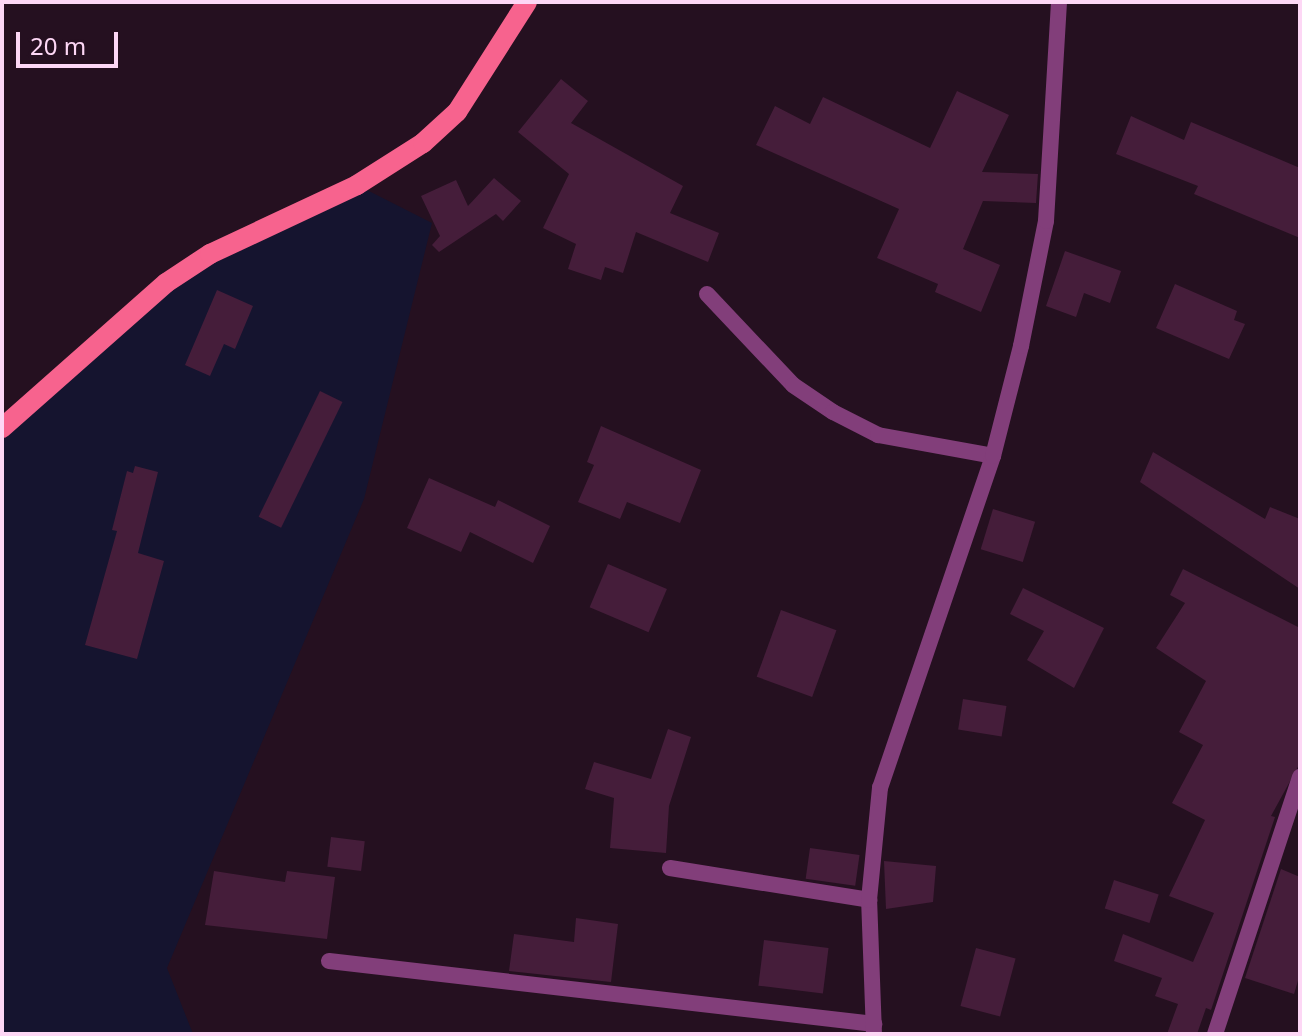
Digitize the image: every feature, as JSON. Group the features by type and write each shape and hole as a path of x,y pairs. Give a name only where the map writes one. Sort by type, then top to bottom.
{"main road":[{"path":"2,428 166,283 210,254 357,185 423,143 457,112 527,2"}],"street":[{"path":"329,961 874,1029 869,900 880,788 993,456 1046,221 1059,2"},
{"path":"707,294 793,385 833,412 878,435 993,456"},
{"path":"1215,1034 1300,777"},
{"path":"670,868 869,900"}],"shaded area":[{"path":"357,185 432,223 364,499 167,968 193,1034 2,1034 2,436 166,283"}],"building":[{"path":"561,79 588,101 571,123 683,186 670,213 719,233 708,262 636,232 623,273 605,267 601,280 568,269 576,244 543,228 569,174 518,132"},
{"path":"957,91 1009,115 982,172 1038,174 1036,203 983,201 963,249 1000,265 981,312 935,292 938,284 877,258 899,209 756,145 775,106 810,124 823,97 930,148"},
{"path":"1131,116 1184,140 1191,122 1300,168 1300,238 1194,194 1198,186 1116,154"},
{"path":"494,178 521,201 503,221 496,214 439,252 432,245 440,236 421,196 456,180 468,206"},
{"path":"1065,251 1121,271 1110,303 1084,293 1076,317 1046,306"},
{"path":"1175,284 1237,311 1234,320 1245,324 1229,359 1156,328"},
{"path":"217,290 253,306 235,349 224,344 210,376 185,365"},
{"path":"320,391 342,402 281,528 259,517"},
{"path":"601,426 701,470 680,523 627,502 620,519 578,502 594,465 587,462"},
{"path":"1153,452 1265,519 1270,507 1300,519 1300,589 1140,482"},
{"path":"135,466 158,472 138,553 164,561 137,659 85,645 117,531 112,530 127,471 133,473"},
{"path":"429,478 495,507 498,500 550,526 533,563 470,532 461,552 407,528"},
{"path":"993,509 1035,522 1023,562 981,549"},
{"path":"608,564 667,589 649,632 590,607"},
{"path":"1183,569 1300,628 1300,763 1271,816 1275,817 1211,1010 1206,1008 1197,1034 1167,1034 1178,1004 1155,996 1162,978 1114,961 1123,934 1193,962 1214,913 1169,896 1205,820 1172,803 1203,745 1179,732 1206,681 1156,648 1185,603 1170,595"},
{"path":"1023,588 1104,628 1074,688 1027,660 1044,631 1010,614"},
{"path":"781,610 836,630 812,697 757,677"},
{"path":"963,699 1006,706 1002,737 958,730"},
{"path":"668,729 691,737 669,806 666,853 610,848 614,798 585,789 594,762 651,779"},
{"path":"331,837 365,841 361,871 327,867"},
{"path":"810,848 860,855 855,886 806,879"},
{"path":"884,861 936,866 933,902 886,909"},
{"path":"1281,869 1300,877 1300,974 1294,994 1245,978"},
{"path":"214,871 285,882 287,871 335,877 327,939 205,925"},
{"path":"1114,880 1159,895 1149,923 1105,909"},
{"path":"576,918 618,924 611,982 509,971 514,934 574,942"},
{"path":"764,940 829,948 823,994 758,986"},
{"path":"976,948 1016,959 1000,1017 960,1006"}]}
